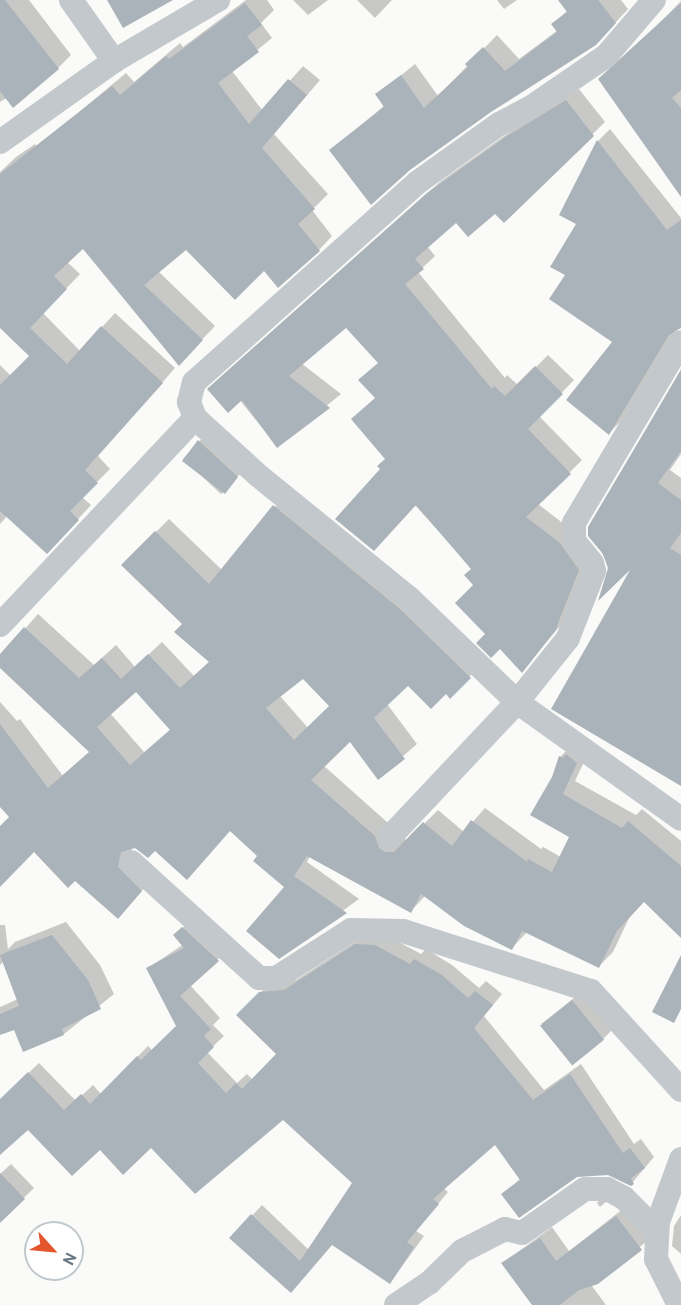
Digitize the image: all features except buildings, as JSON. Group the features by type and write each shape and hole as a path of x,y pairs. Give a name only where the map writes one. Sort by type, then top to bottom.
{"street":[{"path":"71,0 114,61"},
{"path":"0,142 114,61 218,0"},
{"path":"654,0 606,56 533,106 500,124 418,182 194,382 189,402 195,418 259,476 409,598 518,702 681,819"},
{"path":"389,838 518,702 568,638 591,581 592,562 574,542 574,523 681,342"},
{"path":"0,625 195,418"},
{"path":"131,862 259,978 276,978 351,930 403,931 591,992 681,1090"},
{"path":"679,1305 656,1259 657,1231 681,1159"},
{"path":"396,1305 429,1283 462,1251 505,1228 522,1233 585,1189 607,1189 624,1198 657,1231"}]}
